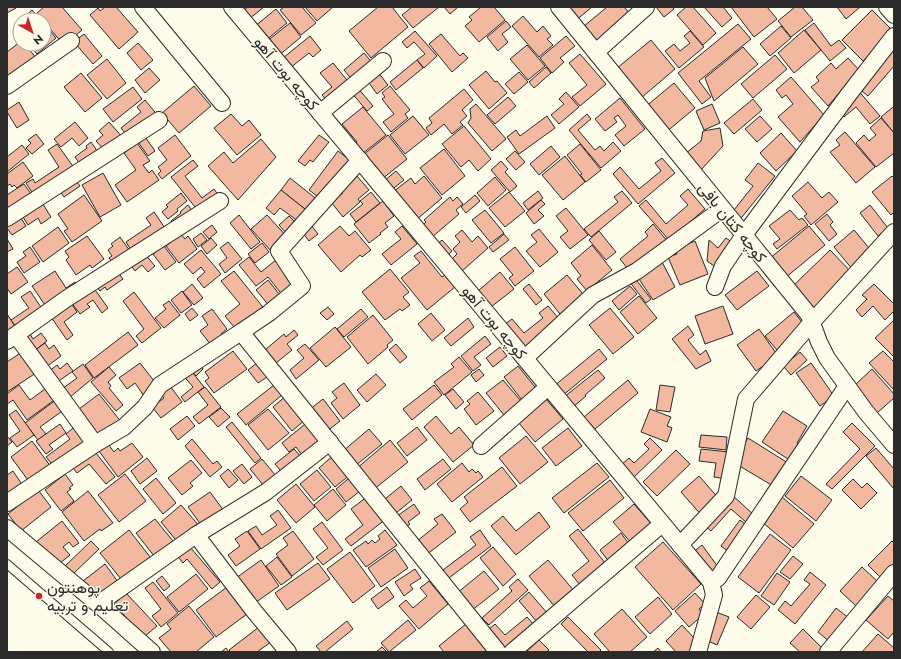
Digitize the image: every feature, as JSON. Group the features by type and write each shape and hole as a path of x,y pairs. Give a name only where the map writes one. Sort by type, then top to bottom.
{"street":[{"path":"142,7 222,103"},
{"name":"کوچه بوت آهو","path":"232,7 710,582"},
{"name":"کوچه کتان بافی","path":"559,7 809,315 819,342 827,358 866,412 894,445"},
{"path":"596,52 646,7"},
{"path":"887,7 894,15"},
{"path":"715,287 723,266 744,234 894,36"},
{"path":"7,86 71,41"},
{"path":"320,113 383,61"},
{"path":"7,218 159,120"},
{"path":"7,503 95,444 124,427 144,407 160,385 269,313 302,286 279,252 360,160"},
{"path":"95,444 12,338 66,299 220,201"},
{"path":"525,358 593,295 637,271 722,209"},
{"path":"680,545 726,496 746,398 812,322 893,236"},
{"path":"241,332 498,652"},
{"path":"698,652 714,595 710,582 718,578 847,386"},
{"path":"481,446 548,387"},
{"path":"98,604 196,535 266,492 330,442"},
{"path":"512,652 662,524"},
{"path":"7,528 98,604 152,652"},
{"path":"196,535 254,611 288,652"},
{"path":"828,652 894,573"}],"lane":[{"path":"7,564 109,652"}],"building":[{"path":"7,7 15,7 16,8 7,13"},
{"path":"44,7 62,7 82,30 64,45 52,31 52,12 38,12"},
{"path":"105,7 116,7 138,32 119,49 90,15 98,8 100,11"},
{"path":"248,7 264,7 249,19 243,11"},
{"path":"284,7 302,7 316,23 301,35 280,10"},
{"path":"305,7 333,7 317,21"},
{"path":"378,7 392,7 408,27 371,58 349,31"},
{"path":"412,7 439,7 413,28 402,15"},
{"path":"444,7 458,7 450,14"},
{"path":"481,7 494,7 505,20 479,42 465,26 472,20 469,17"},
{"path":"563,7 592,7 575,21"},
{"path":"607,7 624,7 632,16 598,44 583,27"},
{"path":"656,7 672,7 674,9 664,17"},
{"path":"686,7 693,7 716,33 703,45 677,15"},
{"path":"704,7 723,7 732,18 722,27"},
{"path":"731,7 767,7 777,19 754,37"},
{"path":"795,7 802,7 813,20 791,37 778,21"},
{"path":"837,7 858,7 859,8 846,19"},
{"path":"276,9 287,23 265,41 254,27"},
{"path":"872,10 893,31 863,61 842,40"},
{"path":"523,16 537,32 543,26 551,36 547,39 553,45 539,57 512,26"},
{"path":"506,21 511,27 502,34 508,42 498,51 487,37"},
{"path":"290,23 301,37 278,56 266,42"},
{"path":"814,23 831,46 839,40 846,48 830,61 805,30"},
{"path":"738,24 751,39 699,81 711,97 702,104 678,73"},
{"path":"781,26 791,38 770,56 760,44"},
{"path":"804,30 821,50 794,73 778,53"},
{"path":"415,31 437,56 424,68 417,60 425,54 414,42 407,48 402,42"},
{"path":"690,31 704,47 679,68 665,51 674,44 680,51 690,43 684,36"},
{"path":"52,33 56,38 52,41"},
{"path":"84,34 102,56 93,64 74,42"},
{"path":"441,34 460,56 463,53 468,58 452,72 429,44"},
{"path":"310,36 321,50 313,57 309,53 290,68 283,58"},
{"path":"566,36 575,46 560,58 564,62 552,73 540,58"},
{"path":"651,40 675,69 641,98 616,69"},
{"path":"138,43 153,60 141,70 127,53"},
{"path":"894,43 894,66 868,96 857,87"},
{"path":"527,45 545,66 528,80 510,59"},
{"path":"743,47 758,64 714,101 705,78"},
{"path":"12,48 12,52 31,52 36,58 7,82 7,52"},
{"path":"364,53 374,65 354,82 344,70"},
{"path":"580,54 606,84 580,106 572,97 587,85 569,63"},
{"path":"775,55 787,69 753,98 741,84"},
{"path":"848,58 859,70 828,106 811,87 819,81 816,77 831,63 836,69"},
{"path":"107,59 126,83 107,99 87,75"},
{"path":"417,60 423,68 396,90 390,82"},
{"path":"333,63 351,85 329,103 322,95 332,87 320,73"},
{"path":"546,67 551,73 534,88 529,82"},
{"path":"149,68 160,80 145,93 135,80"},
{"path":"486,71 507,93 489,109 469,85"},
{"path":"378,72 388,85 377,94 367,80"},
{"path":"519,72 528,82 514,94 505,84"},
{"path":"81,73 102,98 85,112 64,87"},
{"path":"791,77 824,115 800,142 778,117 793,104 786,95 782,98 776,90"},
{"path":"674,83 695,108 665,133 644,108"},
{"path":"194,86 211,106 179,133 162,113"},
{"path":"390,86 410,110 405,114 408,118 391,132 383,122 394,114 382,99 385,97 382,93"},
{"path":"133,87 142,99 113,122 103,109"},
{"path":"357,87 373,106 367,111 351,92"},
{"path":"464,89 473,100 462,110 467,116 460,122 463,125 452,134 444,124 431,135 426,128 432,123 429,118"},
{"path":"857,89 880,116 870,124 856,107 844,117 838,110"},
{"path":"566,92 579,107 559,124 551,115 564,104 559,99"},
{"path":"508,97 516,106 495,124 487,115"},
{"path":"620,98 645,129 624,146 615,135 626,126 618,115 614,118 617,122 605,131 595,119"},
{"path":"753,99 762,110 734,134 724,123"},
{"path":"145,100 159,117 129,138 121,128 141,112 137,107"},
{"path":"19,102 29,120 17,128 7,110"},
{"path":"476,104 506,139 492,151 468,123 471,118 470,109"},
{"path":"712,104 720,123 704,130 696,111"},
{"path":"363,107 386,135 362,154 354,145 357,142 342,124"},
{"path":"893,107 894,108 894,133 881,117"},
{"path":"231,114 242,126 249,120 261,135 237,155 214,128"},
{"path":"587,114 591,119 578,130 595,150 600,146 604,151 613,142 621,151 601,168 569,130"},
{"path":"413,116 429,135 405,154 390,135"},
{"path":"547,116 555,128 519,154 507,137 516,130 520,136"},
{"path":"760,116 772,129 757,142 745,129"},
{"path":"881,118 894,133 894,153 876,167 856,143 864,135 869,141 876,135 870,128"},
{"path":"75,122 88,138 79,146 72,138 61,147 54,139"},
{"path":"109,122 124,139 107,153 96,141 103,135 99,131"},
{"path":"464,126 491,159 478,171 469,160 461,167 442,144"},
{"path":"720,128 723,146 700,171 685,154 701,141 703,131"},
{"path":"845,132 875,167 856,183 830,152 840,145 836,140"},
{"path":"781,133 797,151 776,171 760,153"},
{"path":"36,134 44,144 32,154 26,148 31,143 28,140"},
{"path":"143,134 155,151 148,156 136,139"},
{"path":"175,135 191,156 162,179 158,174 161,171 158,167 167,160 158,148"},
{"path":"319,135 329,142 313,162 310,160 305,166 298,161"},
{"path":"388,135 407,159 382,179 363,155"},
{"path":"261,139 276,157 238,200 208,166 224,152 233,163"},
{"path":"91,142 100,155 82,167 75,157 87,148 86,146"},
{"path":"137,143 150,161 143,165 149,173 152,170 159,180 127,202 115,185 136,170 124,153"},
{"path":"57,144 75,169 35,197 26,183 33,179 35,183 59,167 48,150"},
{"path":"580,144 601,170 586,182 580,175 582,174 567,155"},
{"path":"22,145 29,154 7,172 7,157"},
{"path":"551,146 560,157 539,175 530,164"},
{"path":"444,149 465,176 442,195 420,168"},
{"path":"338,151 351,161 321,199 309,190"},
{"path":"515,151 525,162 516,170 506,159"},
{"path":"565,156 585,182 563,200 542,175"},
{"path":"662,158 675,173 638,204 613,174 620,167 639,189 661,171 655,163"},
{"path":"193,160 198,166 185,176 202,198 214,189 219,196 199,212 171,177"},
{"path":"501,161 508,169 505,172 517,186 510,192 491,170"},
{"path":"23,162 33,176 17,188 14,185 12,187 10,184 7,186 7,174"},
{"path":"758,163 775,176 738,222 730,215 753,186 745,180"},
{"path":"396,171 404,180 390,191 383,182"},
{"path":"103,173 121,205 100,217 82,185"},
{"path":"356,175 369,190 358,199 360,202 343,217 331,202 343,193 339,189"},
{"path":"424,176 442,198 416,220 393,192 411,178 415,184"},
{"path":"892,176 894,178 894,212 891,215 872,192"},
{"path":"495,177 506,190 488,206 477,193"},
{"path":"74,178 80,186 64,197 58,188"},
{"path":"290,178 319,201 310,213 281,190"},
{"path":"808,182 822,198 829,192 838,202 811,225 804,216 807,214 792,196"},
{"path":"24,184 34,198 7,216 7,195"},
{"path":"688,189 705,209 669,240 639,206 646,200 666,224 688,205 680,196"},
{"path":"281,190 310,213 302,224 280,208 274,215 266,208"},
{"path":"538,191 543,198 528,210 523,203"},
{"path":"622,191 632,203 591,237 584,229 618,202 614,197"},
{"path":"371,192 380,203 356,222 350,214 363,204 360,201"},
{"path":"509,192 525,211 505,227 489,208"},
{"path":"181,193 187,201 168,219 162,212 168,207 166,205"},
{"path":"84,195 102,221 72,242 64,231 68,229 58,214"},
{"path":"475,195 480,201 466,213 461,207"},
{"path":"450,197 453,201 457,197 463,204 456,210 459,214 431,238 421,227 426,222 424,220"},
{"path":"541,200 545,204 538,210 544,216 534,224 526,213"},
{"path":"41,201 51,217 41,224 38,218 28,225 21,214"},
{"path":"383,201 394,216 385,223 388,227 369,243 354,224"},
{"path":"188,205 195,214 176,227 171,221"},
{"path":"870,205 888,228 878,236 860,213"},
{"path":"566,208 588,235 570,249 560,237 568,231 556,216"},
{"path":"485,210 504,233 491,243 472,220"},
{"path":"790,210 799,220 802,218 808,225 777,249 773,244 780,239 769,226"},
{"path":"154,212 167,231 133,253 126,242 151,225 146,218"},
{"path":"827,214 833,222 830,225 837,234 829,241 815,224"},
{"path":"19,215 26,226 12,235 7,228 7,223"},
{"path":"239,215 260,242 251,249 230,223"},
{"path":"267,215 289,239 273,253 251,229"},
{"path":"289,216 298,225 287,234 279,225"},
{"path":"653,224 668,242 631,273 620,259 648,236 645,232"},
{"path":"212,225 217,232 209,239 203,232"},
{"path":"311,225 318,234 309,241 302,232"},
{"path":"340,226 349,236 355,231 371,250 362,257 360,255 341,272 318,245"},
{"path":"402,226 417,244 391,265 382,254 401,239 395,232"},
{"path":"809,226 825,245 785,278 769,259"},
{"path":"58,227 69,243 43,262 32,246"},
{"path":"539,229 558,252 540,267 526,251 537,242 531,235"},
{"path":"462,230 472,242 478,236 488,248 462,271 452,259 457,254 453,249 460,242 455,236"},
{"path":"854,230 874,254 853,270 834,247"},
{"path":"599,231 616,252 606,260 589,240"},
{"path":"180,233 185,239 188,236 197,249 179,263 166,246 172,241 170,239"},
{"path":"201,233 207,240 198,247 193,239"},
{"path":"504,234 509,240 493,252 489,247"},
{"path":"87,236 104,259 92,268 90,265 76,275 66,260 69,257 65,251"},
{"path":"120,237 132,254 115,266 109,258 112,256 108,250 113,246 111,244"},
{"path":"211,238 217,245 207,254 201,246"},
{"path":"726,238 736,245 717,268 707,261 709,240 718,248"},
{"path":"7,239 13,249 7,252"},
{"path":"442,240 452,251 446,257 436,245"},
{"path":"695,241 708,274 680,285 668,257 677,254 675,249"},
{"path":"161,242 176,262 165,270 153,254 156,252 153,248"},
{"path":"228,242 242,259 225,273 219,264 227,258 220,248"},
{"path":"262,243 269,252 255,263 248,254"},
{"path":"592,245 612,270 587,291 577,279 581,276 571,263"},
{"path":"30,247 40,262 24,273 17,262 26,256 23,252"},
{"path":"515,247 534,271 515,286 509,278 513,275 500,259"},
{"path":"201,250 221,274 204,288 197,279 205,272 201,267 193,274 184,264"},
{"path":"830,250 853,274 815,311 792,287"},
{"path":"421,251 442,277 445,275 455,287 427,310 401,278 420,263 414,256"},
{"path":"144,253 155,266 148,272 142,265 135,271 130,264"},
{"path":"249,257 261,272 276,260 299,284 284,297 268,277 256,286 239,265"},
{"path":"662,262 675,287 653,300 637,276"},
{"path":"17,267 28,282 11,294 7,288 7,274"},
{"path":"390,269 409,292 403,297 410,305 402,311 400,309 385,320 362,292"},
{"path":"55,271 66,288 75,282 79,288 47,308 32,286"},
{"path":"117,271 123,279 107,290 105,287 100,291 95,285"},
{"path":"234,271 266,311 239,333 225,316 240,304 221,281"},
{"path":"757,271 769,286 737,310 725,295"},
{"path":"500,272 514,289 491,307 478,291"},
{"path":"567,275 583,294 560,314 544,294"},
{"path":"634,277 651,299 646,303 629,281"},
{"path":"268,280 283,299 271,308 256,290"},
{"path":"192,284 203,298 194,305 183,292"},
{"path":"529,284 542,300 536,305 523,289"},
{"path":"874,284 894,304 894,311 885,320 873,306 862,317 856,310 867,299 862,295"},
{"path":"630,286 637,294 619,310 612,301"},
{"path":"93,287 108,308 102,313 93,300 87,304 90,307 80,314 71,302"},
{"path":"30,291 45,313 19,331 11,320 29,308 21,297"},
{"path":"182,291 192,305 181,313 171,300"},
{"path":"134,292 161,328 142,343 136,336 144,329 123,301"},
{"path":"639,296 657,318 638,334 620,312"},
{"path":"169,301 180,315 164,328 155,318 166,309 163,305"},
{"path":"71,303 77,312 64,322 73,335 67,340 51,317"},
{"path":"548,306 561,321 524,350 504,325 512,319 524,333 543,318 539,313"},
{"path":"723,306 733,334 705,344 695,316"},
{"path":"328,307 334,314 327,320 320,313"},
{"path":"192,308 198,315 190,321 185,314"},
{"path":"610,308 634,337 613,354 589,325"},
{"path":"212,309 227,329 221,334 223,337 211,345 200,331 208,325 202,316"},
{"path":"361,309 368,317 344,337 337,329"},
{"path":"794,312 805,326 777,350 765,336"},
{"path":"431,313 445,330 432,341 418,324"},
{"path":"7,314 18,331 7,338"},
{"path":"373,315 393,340 387,345 388,347 368,364 347,337"},
{"path":"468,318 474,327 451,346 444,338"},
{"path":"894,320 894,357 875,338"},
{"path":"688,326 694,335 688,340 700,355 706,350 711,361 696,369 672,339"},
{"path":"335,327 351,347 326,367 310,348"},
{"path":"759,329 778,356 756,371 737,345"},
{"path":"294,330 298,335 287,344 292,350 271,367 260,354 284,334 286,337"},
{"path":"128,332 138,345 94,378 85,365"},
{"path":"41,333 47,341 34,351 24,339 30,334 33,339"},
{"path":"485,336 491,344 474,357 481,365 473,371 461,356"},
{"path":"45,343 49,349 54,345 61,356 46,367 34,351"},
{"path":"305,344 319,360 296,379 290,370 304,358 297,350"},
{"path":"396,344 407,357 400,363 389,350"},
{"path":"500,347 507,356 493,367 486,358"},
{"path":"599,349 607,359 562,396 554,386"},
{"path":"25,350 39,371 7,392 7,362"},
{"path":"233,351 247,369 214,393 205,381 209,378 205,372"},
{"path":"883,351 894,362 894,390 869,363"},
{"path":"800,352 807,360 791,375 783,366"},
{"path":"459,357 472,372 444,395 434,382 454,367 451,364"},
{"path":"197,362 203,369 196,376 189,368"},
{"path":"67,363 73,371 56,383 48,372 57,365 60,369"},
{"path":"140,363 158,386 144,396 135,383 127,389 119,378"},
{"path":"257,363 267,377 258,383 248,370"},
{"path":"811,363 834,396 820,406 796,373"},
{"path":"83,364 93,378 69,398 62,389 77,378 72,372"},
{"path":"518,366 539,392 525,404 504,377"},
{"path":"109,367 116,375 108,382 111,386 109,388 123,405 116,411 91,382"},
{"path":"189,368 204,387 185,402 181,397 193,387 182,374"},
{"path":"479,369 484,375 476,382 471,375"},
{"path":"872,369 894,394 894,398 877,413 854,386"},
{"path":"598,370 605,378 573,407 564,397"},
{"path":"376,374 386,385 367,402 357,390"},
{"path":"503,380 521,401 504,415 486,393"},
{"path":"628,380 638,393 595,429 584,417"},
{"path":"167,382 182,402 161,418 152,407 164,398 157,389"},
{"path":"344,383 360,405 343,419 331,403 337,398 332,392"},
{"path":"19,385 30,400 49,386 57,398 27,420 13,400 7,404 7,394"},
{"path":"274,385 282,395 246,425 237,414"},
{"path":"434,385 442,395 412,420 403,409"},
{"path":"660,385 675,387 670,412 656,410"},
{"path":"205,387 221,407 199,424 193,417 208,405 198,392"},
{"path":"453,389 464,402 456,409 445,395"},
{"path":"478,392 494,411 476,425 464,409 470,404 467,401"},
{"path":"99,394 122,423 98,441 75,412"},
{"path":"287,395 306,419 292,431 273,407"},
{"path":"57,399 65,409 40,427 46,434 38,440 25,423"},
{"path":"323,399 340,421 326,432 309,410"},
{"path":"546,399 563,419 535,442 518,422"},
{"path":"221,408 230,417 218,427 209,417"},
{"path":"268,409 289,433 268,450 248,425"},
{"path":"650,409 671,417 667,426 672,428 667,442 641,432"},
{"path":"16,410 34,435 17,447 10,438 20,431 9,415"},
{"path":"783,411 807,426 797,443 801,445 791,461 762,442"},
{"path":"187,416 195,426 178,440 170,429"},
{"path":"436,416 451,434 459,427 474,445 453,462 424,427"},
{"path":"310,420 327,441 305,459 296,447 289,452 282,443"},
{"path":"232,422 261,458 255,463 226,427"},
{"path":"852,423 875,446 832,489 826,484 860,449 843,432"},
{"path":"60,424 66,433 49,445 53,449 46,454 36,441"},
{"path":"78,424 92,443 56,469 46,457 70,439 66,434"},
{"path":"417,427 427,440 407,456 397,443"},
{"path":"568,428 582,446 556,466 542,448"},
{"path":"369,429 382,444 355,466 343,451"},
{"path":"701,435 727,437 726,450 699,447"},
{"path":"7,436 12,442 7,446"},
{"path":"526,436 548,462 520,484 499,458"},
{"path":"650,438 662,450 632,479 620,466 629,458 634,463 649,449 644,444"},
{"path":"748,438 788,463 773,486 733,462"},
{"path":"192,439 213,464 217,461 222,467 210,477 185,446"},
{"path":"105,440 114,452 118,448 120,451 132,443 143,457 118,477 96,447"},
{"path":"390,440 408,462 373,490 356,469"},
{"path":"32,441 51,467 30,483 11,457"},
{"path":"92,448 115,477 106,484 89,464 77,473 70,464"},
{"path":"876,448 894,469 894,489 866,456"},
{"path":"294,449 303,459 284,475 275,464"},
{"path":"701,449 729,452 726,479 714,477 716,463 699,461"},
{"path":"676,450 690,464 657,496 643,482"},
{"path":"336,453 352,473 335,487 319,468"},
{"path":"147,458 157,471 140,484 131,471"},
{"path":"262,459 276,476 264,486 250,469"},
{"path":"443,459 451,469 425,490 417,479"},
{"path":"191,460 202,473 190,483 193,486 182,495 168,478"},
{"path":"462,463 469,472 472,469 476,473 478,471 483,477 452,502 437,484"},
{"path":"597,463 609,477 564,513 552,498"},
{"path":"242,464 252,477 244,484 233,471"},
{"path":"502,467 517,486 470,522 460,509 468,502 464,497"},
{"path":"228,469 238,480 229,488 220,476"},
{"path":"317,470 331,487 314,501 300,484"},
{"path":"13,471 23,486 7,497 7,475"},
{"path":"65,474 73,485 67,492 74,501 61,511 45,490"},
{"path":"125,474 146,501 119,522 98,495"},
{"path":"354,474 365,487 346,502 336,489"},
{"path":"699,476 721,501 703,517 681,492"},
{"path":"801,476 832,500 816,521 785,496"},
{"path":"156,478 176,503 163,514 143,489"},
{"path":"853,479 862,488 867,483 877,493 861,509 842,490"},
{"path":"610,480 624,498 583,531 568,513"},
{"path":"296,484 315,507 296,523 277,500"},
{"path":"401,486 412,500 391,517 380,503"},
{"path":"36,487 51,507 21,531 8,514 24,501"},
{"path":"333,489 346,505 327,521 314,505"},
{"path":"88,491 113,523 101,531 100,529 84,541 62,512"},
{"path":"210,492 224,511 202,526 188,507"},
{"path":"731,494 754,515 747,523 731,509 711,531 703,524"},
{"path":"368,496 386,519 351,546 345,539 363,525 351,509"},
{"path":"782,497 814,524 793,548 762,522"},
{"path":"414,504 420,513 408,522 410,524 401,530 393,519"},
{"path":"634,504 654,527 633,545 613,522"},
{"path":"181,505 201,528 180,545 161,522"},
{"path":"278,510 291,528 261,549 248,531 256,526 262,535 277,525 270,516"},
{"path":"539,512 550,527 516,555 491,526 503,516 516,531"},
{"path":"442,514 456,532 426,555 416,542 438,524 434,519"},
{"path":"155,519 177,546 158,561 136,533"},
{"path":"740,520 749,527 729,552 721,546"},
{"path":"62,521 79,543 73,547 69,542 63,547 70,555 60,563 56,558 51,561 36,542"},
{"path":"322,522 343,550 323,565 316,557 328,548 313,529"},
{"path":"578,529 606,564 580,585 572,575 589,561 569,536"},
{"path":"129,530 154,562 125,584 100,553"},
{"path":"385,530 397,545 366,567 353,550 366,541 368,544 372,540 375,543 380,539 378,536"},
{"path":"480,530 491,546 445,581 439,573 476,545 470,537"},
{"path":"247,531 260,549 236,566 228,555 240,546 235,539"},
{"path":"293,531 314,559 292,576 276,554 288,545 283,538"},
{"path":"621,533 631,547 610,563 600,550"},
{"path":"770,534 791,550 759,593 738,577"},
{"path":"91,541 99,549 72,575 64,567"},
{"path":"892,541 894,543 894,563 880,577 868,565"},
{"path":"663,542 701,584 673,610 635,567"},
{"path":"702,545 718,567 708,574 692,553"},
{"path":"190,547 220,582 212,589 187,559 183,563 178,557"},
{"path":"493,547 516,574 503,586 480,558"},
{"path":"395,549 408,568 381,587 368,568"},
{"path":"350,552 375,586 353,603 327,569"},
{"path":"793,556 803,564 790,579 780,572"},
{"path":"277,557 292,577 281,585 266,566"},
{"path":"261,560 279,586 252,605 236,578"},
{"path":"548,560 575,592 556,608 529,576"},
{"path":"318,563 330,579 287,610 275,593"},
{"path":"105,564 121,586 97,599 83,581"},
{"path":"862,567 878,582 856,606 840,591"},
{"path":"415,569 421,578 410,585 413,589 404,596 395,582"},
{"path":"484,571 499,589 471,611 457,593"},
{"path":"810,572 826,585 795,624 778,610 785,601 791,606 810,584 804,580"},
{"path":"777,573 790,582 774,605 761,596"},
{"path":"196,574 208,589 179,612 167,597"},
{"path":"162,576 170,586 164,591 156,581"},
{"path":"518,579 528,590 489,625 482,618 512,591 509,587"},
{"path":"429,581 448,604 419,629 399,606 406,600 413,608 427,596 420,588"},
{"path":"153,582 178,613 161,627 152,616 161,609 145,588"},
{"path":"231,584 251,611 216,637 196,610"},
{"path":"387,587 394,597 378,609 371,599"},
{"path":"529,592 548,614 538,623 519,601"},
{"path":"126,593 157,626 144,637 114,604"},
{"path":"695,593 705,604 699,609 703,615 689,627 675,611"},
{"path":"756,595 770,607 751,629 737,617"},
{"path":"888,596 894,601 894,632 888,639 866,620"},
{"path":"658,597 672,614 650,634 635,617"},
{"path":"189,606 214,637 196,652 171,652 159,638 171,629 167,624"},
{"path":"836,608 850,619 831,643 818,632"},
{"path":"622,609 647,637 630,652 610,652 594,634"},
{"path":"716,612 729,617 717,645 704,639"},
{"path":"527,617 535,626 505,652 487,631 495,624 505,635"},
{"path":"568,617 601,650 599,652 588,652 561,624"},
{"path":"408,620 416,630 389,652 381,643"},
{"path":"347,621 353,629 325,652 321,652 316,646"},
{"path":"263,624 275,639 257,652 231,652 229,650"},
{"path":"466,624 488,651 444,652 439,646"},
{"path":"682,625 695,639 690,652 676,652 666,641"},
{"path":"803,629 826,652 800,652 790,643"},
{"path":"878,634 894,648 894,652 862,652"},
{"path":"539,640 549,650 546,652 526,652"},
{"path":"382,647 387,652 376,652"},
{"path":"226,648 229,652 221,652"},
{"path":"658,648 661,652 653,652"}],"place":[{"name":"پوهنتون تعلیم و تربیه","path":"39,596"}]}
